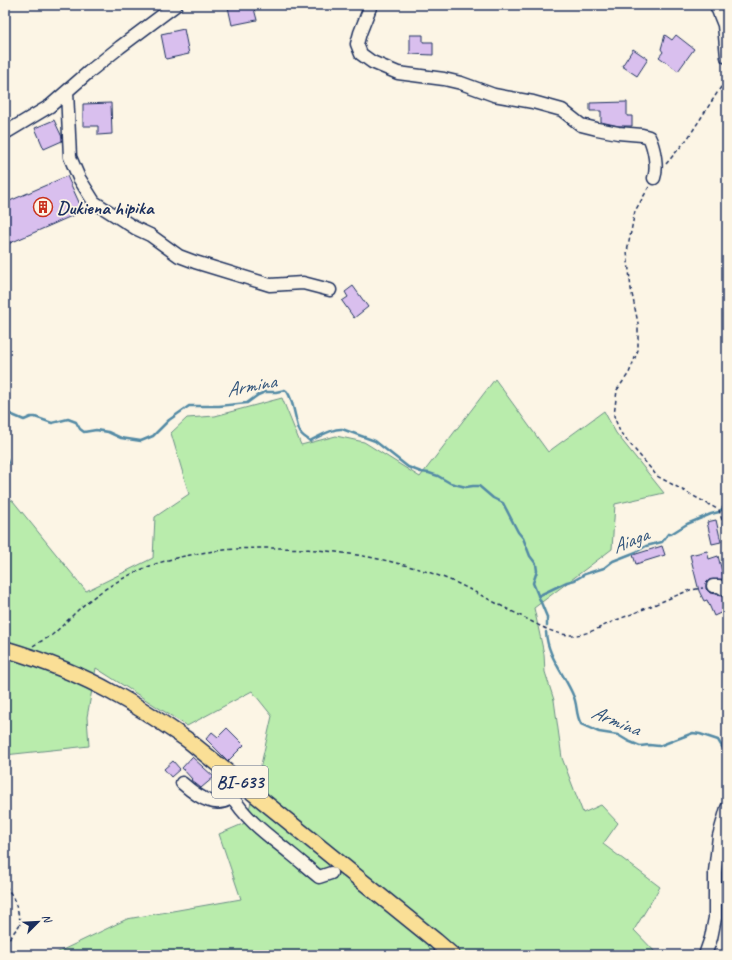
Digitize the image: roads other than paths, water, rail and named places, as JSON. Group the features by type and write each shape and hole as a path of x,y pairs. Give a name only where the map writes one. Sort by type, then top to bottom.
{"main road":[{"name":"BI-633","path":"11,651 70,672 113,692 147,712 188,741 243,784 452,955"}],"street":[{"path":"5,132 50,106 120,47 175,5"},
{"path":"372,5 357,44 361,54 372,62 398,73 444,79 461,83 494,95 562,110 581,125 618,133 649,137 653,144 655,155 654,178"},
{"path":"716,5 724,25 727,57"},
{"path":"67,91 70,157 79,178 94,202 135,228 150,235 179,256 194,262 270,285 303,283 330,290"},
{"path":"713,586 719,586 727,591"},
{"path":"182,783 198,797 209,801 225,802 243,784"},
{"path":"232,796 240,809 260,829 310,870 319,877 331,873"},
{"path":"705,955 711,938 715,918 715,872 719,836 727,808"}],"waterway":[{"name":"Armina","path":"5,416 10,414 24,420 35,417 52,423 68,419 76,422 80,429 84,432 96,430 108,432 121,438 141,441 153,436 169,420 189,406 219,406 247,403 265,392 285,390 292,402 300,432 310,441 330,431 342,429 375,441 408,467 438,476 450,483 466,487 479,486 493,498 503,503 518,532 523,538 530,556 536,564 537,571 533,583 547,617 547,626"},
{"name":"Armina","path":"5,455 8,463 5,468"},
{"name":"Aiaga","path":"538,596 585,574 604,568 613,561 636,552 646,546 662,542 668,534 671,534 687,524 719,512 727,504"},
{"name":"Armina","path":"546,632 549,649 575,699 581,724 599,732 618,735 640,746 659,746 693,733 700,734 718,740 727,755"}],"place":[{"name":"Dukiena hipika","path":"43,207"}]}
